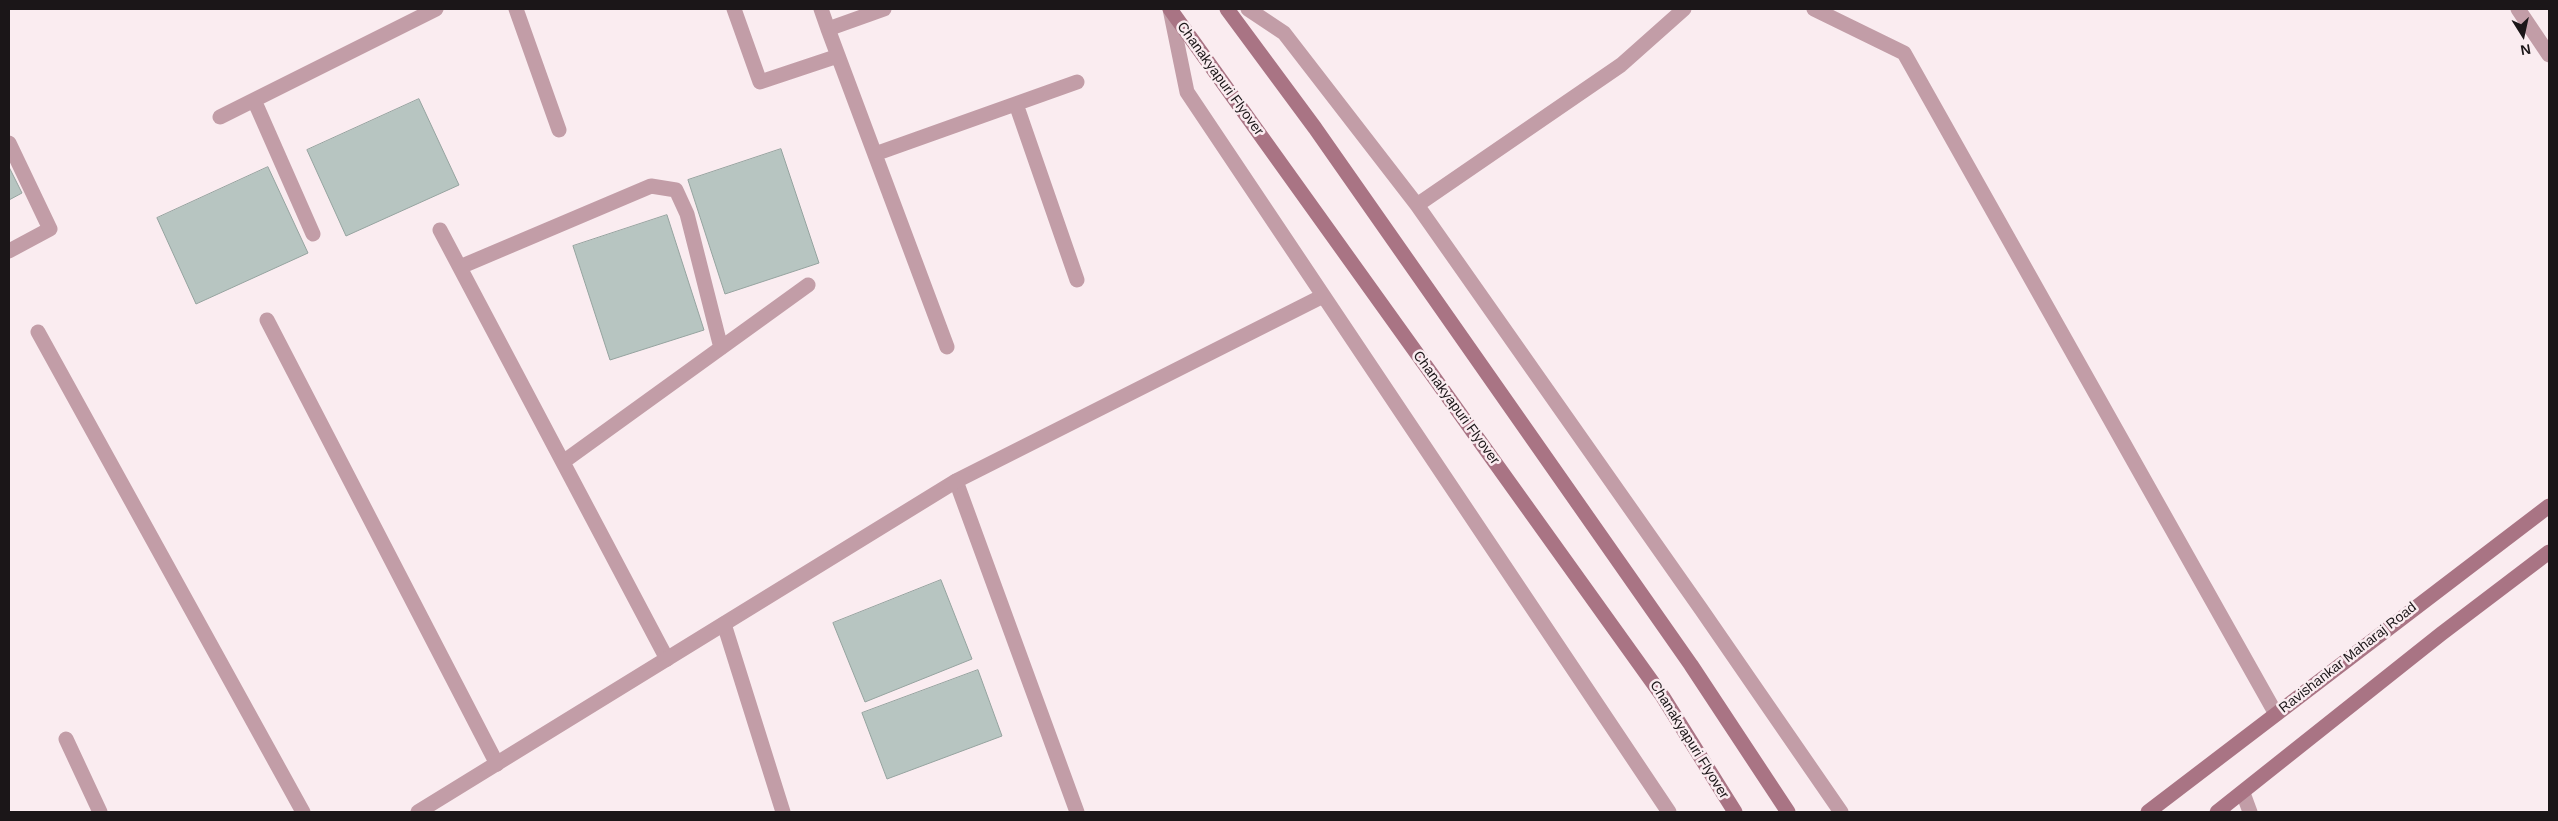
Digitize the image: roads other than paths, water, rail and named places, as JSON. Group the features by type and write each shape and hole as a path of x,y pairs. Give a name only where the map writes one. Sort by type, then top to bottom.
{"main road":[{"name":"Chanakyapuri Flyover","path":"1170,9 1663,697 1735,812"},
{"path":"1227,9 1314,128 1691,665 1788,812"},
{"name":"Ravishankar Maharaj Road","path":"2148,812 2549,506"},
{"path":"2217,812 2440,634 2549,552"}],"street":[{"path":"220,117 436,9"},
{"path":"516,9 559,130"},
{"path":"734,9 760,82 838,56"},
{"path":"821,9 947,347"},
{"path":"828,29 884,9"},
{"path":"1170,9 1187,92 1669,812"},
{"path":"1248,9 1284,33 1417,205 1696,600 1841,812"},
{"path":"1417,205 1621,66 1684,9"},
{"path":"1814,9 1904,52 2276,714"},
{"path":"2518,9 2549,55"},
{"path":"875,154 1078,82"},
{"path":"254,100 313,234"},
{"path":"1016,104 1077,280"},
{"path":"9,143 50,229 9,251"},
{"path":"460,268 651,186 676,190 687,214 721,348"},
{"path":"440,230 667,659"},
{"path":"563,462 808,285"},
{"path":"418,812 956,481 1323,296"},
{"path":"267,320 497,764"},
{"path":"38,332 302,812"},
{"path":"956,481 1077,812"},
{"path":"724,624 783,812"},
{"path":"66,739 100,812"},
{"path":"2243,793 2250,812"}]}
